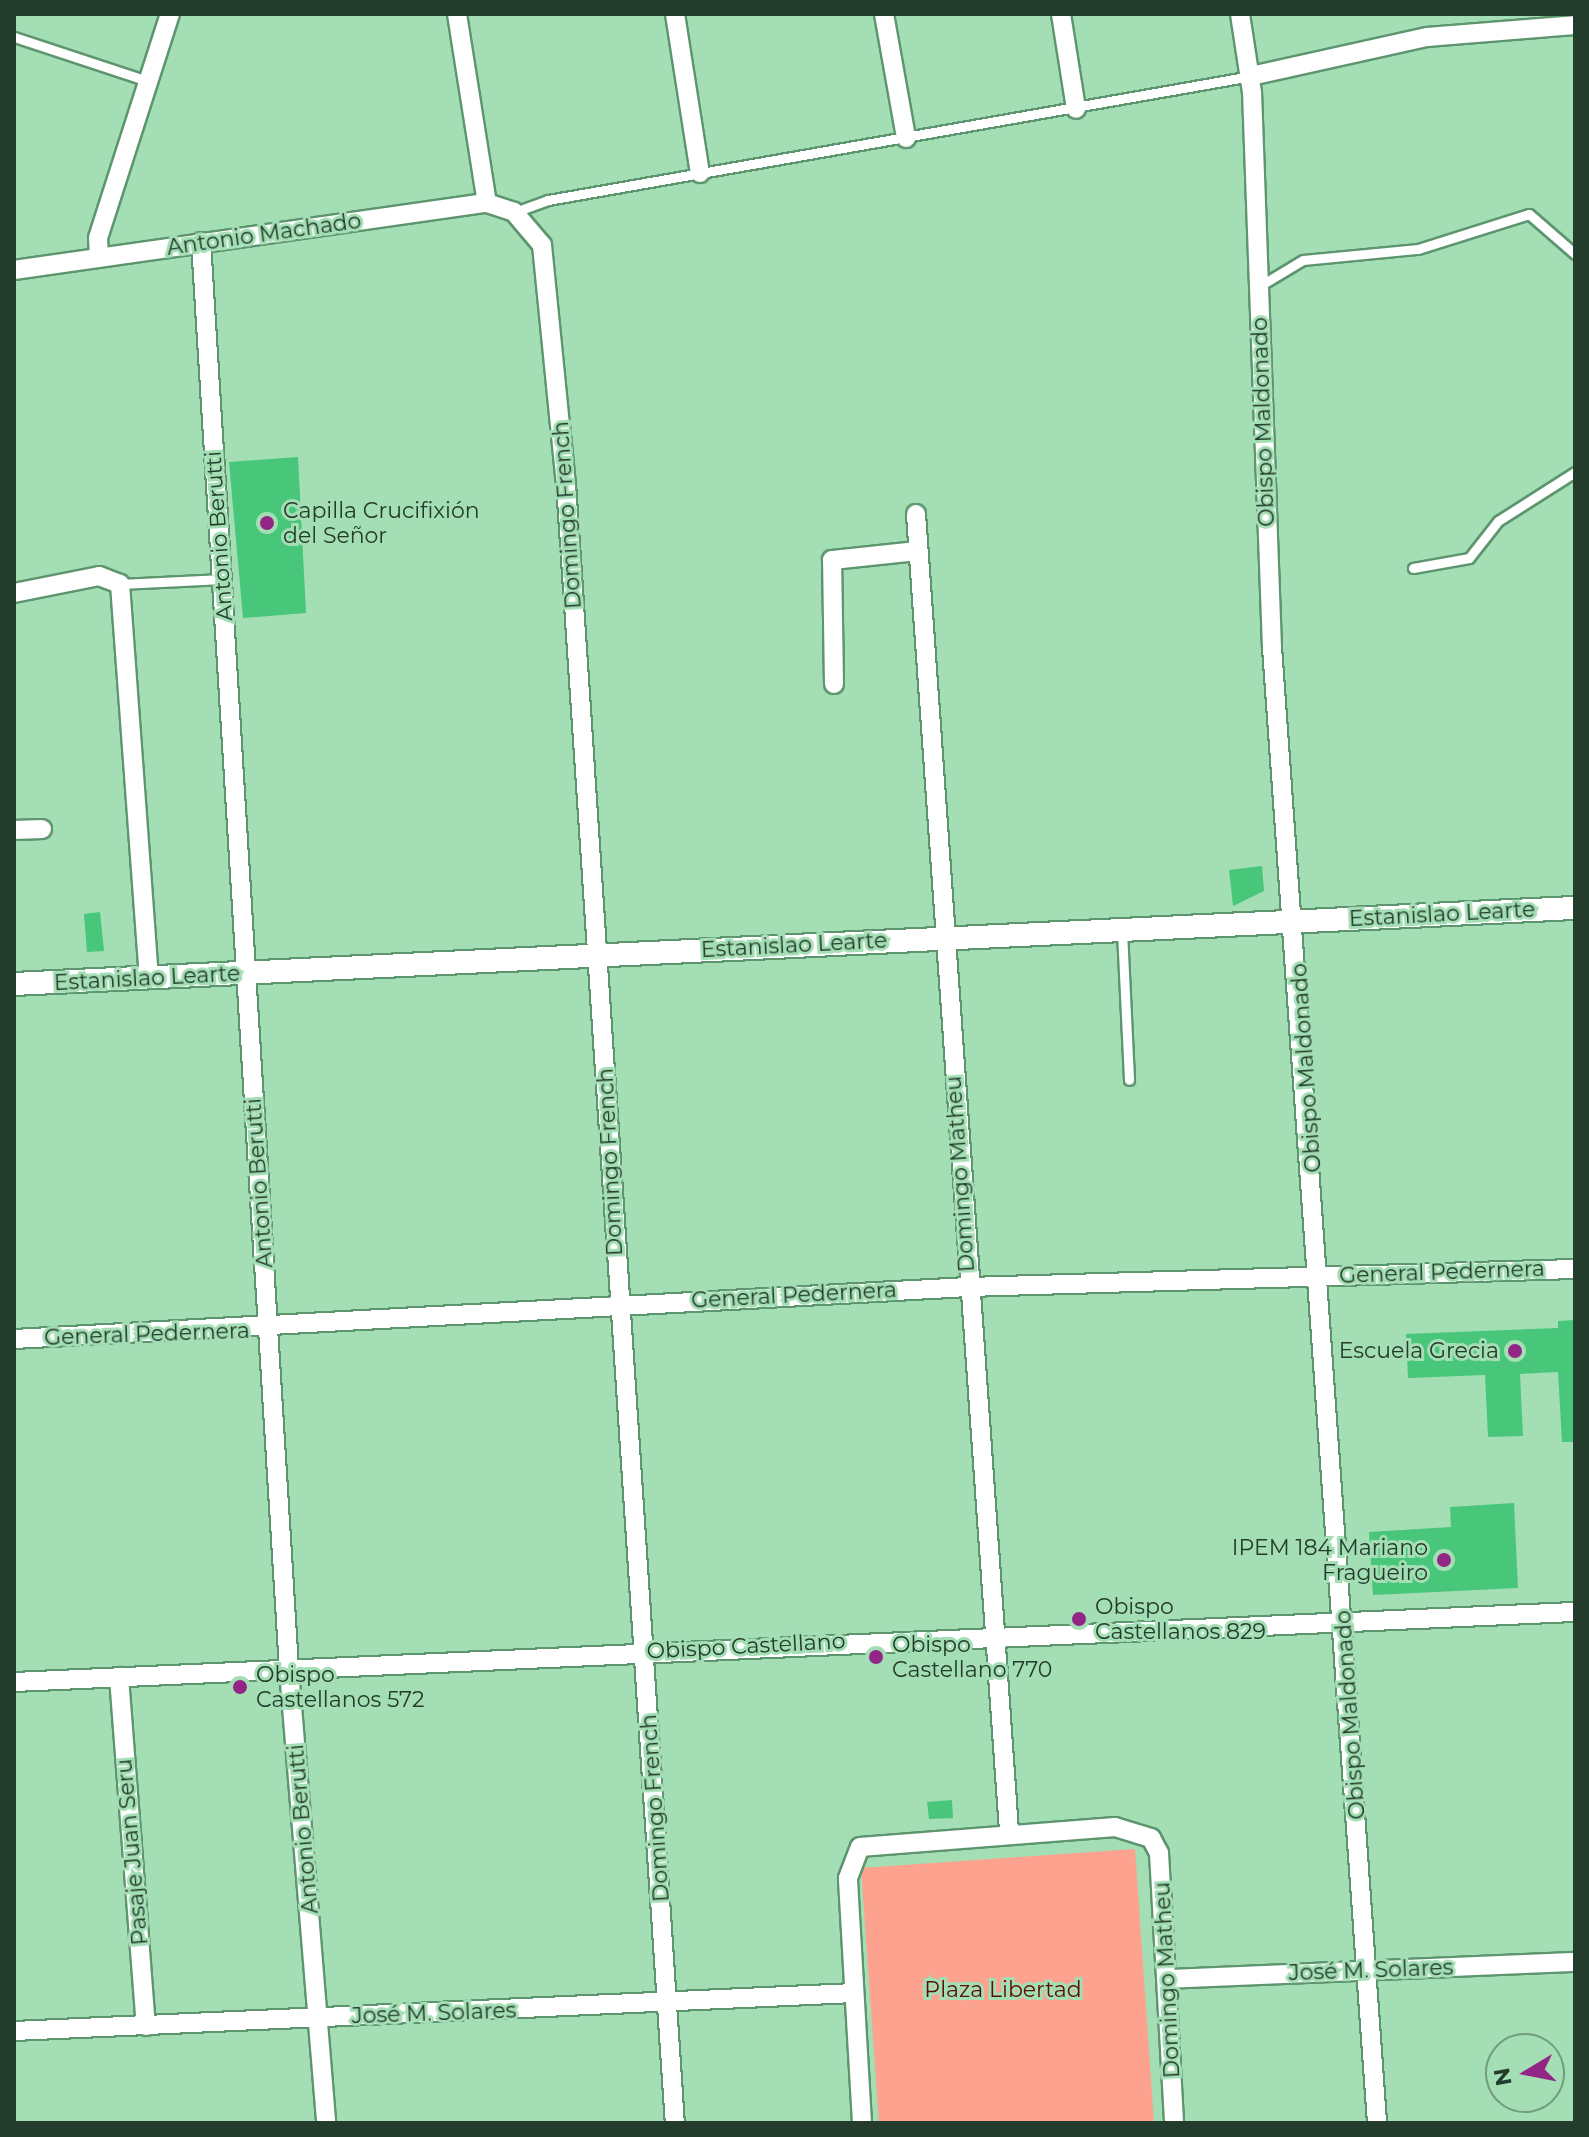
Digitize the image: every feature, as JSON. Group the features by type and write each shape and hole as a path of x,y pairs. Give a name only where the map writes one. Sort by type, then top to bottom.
{"street":[{"path":"99,257 98,238 170,14"},
{"path":"457,14 487,203"},
{"path":"675,14 700,173"},
{"path":"884,14 906,138"},
{"path":"1061,14 1076,109"},
{"name":"Obispo Maldonado","path":"1240,14 1251,76 1272,647 1297,921 1377,2123"},
{"path":"1251,76 1427,37 1575,25"},
{"name":"Antonio Machado","path":"14,270 487,203 514,212"},
{"name":"Domingo French","path":"514,212 536,234 547,262 599,957 619,1304 675,2123"},
{"name":"Antonio Berutti","path":"201,242 289,1670 326,2123"},
{"name":"Domingo Matheu","path":"916,514 991,1635 1009,1832 1115,1827 1151,1838 1159,1853 1174,2123"},
{"path":"834,684 832,560 918,551"},
{"path":"14,593 99,576 120,584 149,978"},
{"path":"14,830 42,829"},
{"name":"Estanislao Learte","path":"14,984 599,957 943,936 1575,908"},
{"name":"General Pedernera","path":"14,1339 268,1329 619,1304 968,1287 1575,1269"},
{"name":"Obispo Castellano","path":"14,1682 645,1650 1575,1612"},
{"name":"Pasaje Juan Seru","path":"119,1677 146,2026"},
{"path":"862,2123 849,1862 875,1840 1009,1832"},
{"name":"José M. Solares","path":"1167,1979 1575,1962"},
{"name":"José M. Solares","path":"14,2031 668,2004 854,1993"}],"lane":[{"path":"14,37 148,81"},
{"path":"514,212 700,173 1251,76"},
{"path":"1258,287 1303,260 1418,249 1529,214 1575,254"},
{"path":"1413,568 1469,558 1498,521 1575,472"},
{"path":"120,584 223,579"},
{"path":"1122,930 1129,1080"}],"green space":[{"name":"Plaza Libertad","path":"1135,1849 1154,2122 879,2123 861,1868"}],"building":[{"name":"Capilla Crucifixión del Señor","path":"298,457 306,613 243,618 229,462"},
{"path":"1262,866 1264,891 1233,906 1229,870"},
{"path":"100,912 104,951 87,952 84,914"},
{"path":"1575,1320 1575,1442 1562,1442 1558,1372 1520,1374 1523,1436 1488,1437 1485,1375 1408,1378 1406,1334 1558,1328 1558,1321"},
{"name":"IPEM 184 Mariano Fragueiro","path":"1514,1503 1518,1588 1373,1595 1369,1532 1451,1527 1450,1507"},
{"path":"952,1800 953,1818 929,1819 927,1802"}],"place":[{"name":"Capilla Crucifixión del Señor","path":"267,523"},
{"name":"Escuela Grecia","path":"1515,1351"},
{"name":"IPEM 184 Mariano Fragueiro","path":"1444,1560"},
{"name":"Obispo Castellanos 829","path":"1079,1619"},
{"name":"Obispo Castellano 770","path":"876,1657"},
{"name":"Obispo Castellanos 572","path":"240,1687"}]}
